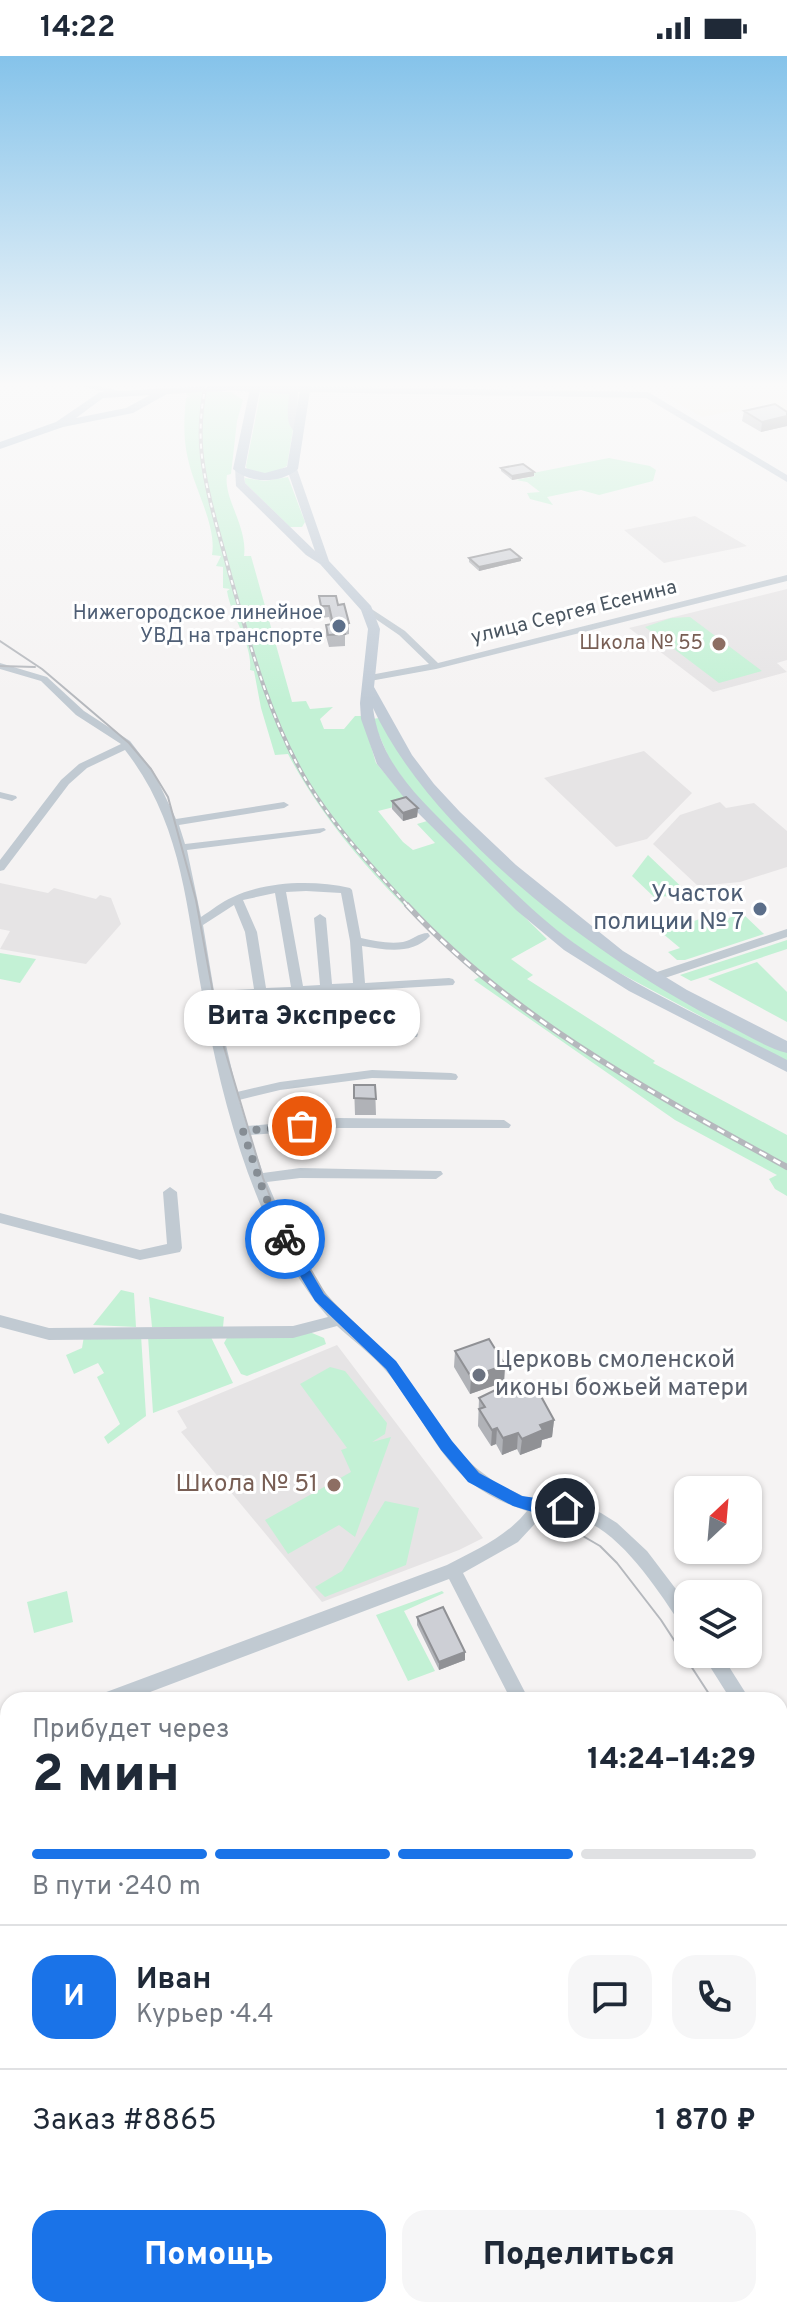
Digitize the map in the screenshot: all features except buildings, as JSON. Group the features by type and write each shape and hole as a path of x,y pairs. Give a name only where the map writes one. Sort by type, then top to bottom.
{"main road":[{"path":"245,490 286,531 324,562 367,609 374,629 370,683 375,717 390,774 509,896 554,937 635,987 787,1067"},
{"path":"299,490 324,562"},
{"path":"286,531 311,527"},
{"path":"375,717 478,838 525,881 652,978 787,1048"}],"street":[{"name":"улица Сергея Есенина","path":"370,683 787,578"},
{"path":"367,609 402,633 436,666"},
{"path":"0,669 44,679 70,705 126,744 147,765 163,794 179,848 208,995 243,1131 259,1178 296,1260 319,1297 391,1365 446,1445 474,1477 518,1501 592,1515 622,1536 674,1600"},
{"path":"0,868 65,782 83,766 126,744"},
{"path":"172,823 284,805"},
{"path":"179,848 320,830"},
{"path":"196,923 206,920 237,899 280,889 346,890 356,941 359,987"},
{"path":"280,889 298,991"},
{"path":"237,899 251,932 268,1038 412,1034"},
{"path":"320,918 326,989"},
{"path":"652,978 787,933"},
{"path":"356,941 400,946 419,942 424,936"},
{"path":"208,995 449,982"},
{"path":"233,1097 280,1086 372,1074 451,1077"},
{"path":"243,1131 339,1123 504,1125"},
{"path":"259,1178 300,1173 436,1174"},
{"path":"0,1218 140,1255 175,1248 170,1192"},
{"path":"0,1321 60,1334 293,1332 340,1320"},
{"path":"128,1692 453,1570 503,1544 531,1522 539,1507"},
{"path":"453,1570 516,1692"},
{"path":"720,1668 736,1692"}],"shaded area":[{"path":"695,516 747,546 664,563 624,530"},
{"name":"Школа № 55","path":"787,589 787,660 777,663 787,672 713,692 629,628"},
{"path":"644,751 692,793 647,839 616,847 544,778"},
{"path":"720,802 726,808 754,803 787,831 787,867 740,882 698,886 653,844 680,815"},
{"path":"0,883 48,893 54,888 96,899 100,895 111,898 121,924 86,964 0,949 10,931 0,929"},
{"name":"Школа № 51","path":"337,1345 483,1538 322,1602 181,1432 187,1428 177,1411"}],"green space":[{"path":"198,490 228,490 242,534 244,556 251,556 292,702 306,701 310,709 333,707 320,719 324,729 344,729 355,716 362,716 376,763 410,803 378,811 403,842 413,850 435,843 417,824 427,821 547,939 511,959 533,975 527,979 655,1061 653,1063 787,1135 787,1196 775,1189 769,1179 777,1175 675,1120 474,980 479,977 399,900 350,846 327,817 288,754 275,755 254,671 250,670 248,650 229,601 227,591 230,589 223,588 223,567 216,566 221,556 212,555 208,520"},
{"path":"252,490 293,490 305,522 302,527 290,527"},
{"path":"537,490 620,490 599,495 581,490 547,497 553,505 530,499 527,493 540,492"},
{"path":"690,617 762,671 719,683 645,627 671,618"},
{"path":"379,718 400,754 548,906 787,1052 787,1062 597,961 527,908 418,800 390,760 372,719"},
{"path":"648,855 690,895 654,897 632,876"},
{"path":"742,913 764,934 685,960 677,960 668,952 680,948 662,933 667,931 662,926 669,924 675,928 705,917 713,924"},
{"path":"787,940 787,949 691,981 680,975"},
{"path":"0,953 36,959 20,983 0,979"},
{"path":"757,962 787,992 787,1022 708,979"},
{"path":"121,1290 134,1293 136,1327 93,1325"},
{"path":"149,1297 224,1317 223,1327 152,1327"},
{"path":"312,1333 324,1338 326,1344 247,1376 241,1374 224,1343 228,1336"},
{"path":"141,1335 146,1416 108,1444 104,1437 120,1424 97,1377 104,1373 98,1363 74,1374 66,1355 82,1348 84,1336"},
{"path":"210,1335 233,1383 153,1413 148,1336"},
{"path":"330,1367 345,1371 387,1423 385,1434 372,1442 391,1437 355,1537 339,1525 288,1554 265,1520 351,1472 341,1450 347,1448 300,1384"},
{"path":"385,1501 419,1508 406,1565 325,1597 315,1587 342,1571"},
{"path":"67,1591 73,1622 34,1633 27,1602"},
{"path":"442,1591 444,1593 404,1611 435,1671 408,1681 376,1615"}],"tram line":[{"path":"0,641 42,669 129,743 151,769 168,797 196,900 221,1037 263,1178 274,1207 326,1296 393,1362 450,1443 485,1479 600,1546 617,1563 661,1620 708,1692"},
{"path":"0,666 35,667"}],"railway":[{"path":"208,490 245,628 271,706 293,756 329,814 409,907"},
{"path":"409,907 448,946 538,1018 636,1082 787,1167"}],"way so far":[{"path":"285,1239 264,1193 243,1131 302,1126"}],"place":[{"name":"Нижегородское линейное УВД на транспорте","path":"339,626"},
{"name":"Школа № 55","path":"719,644"},
{"name":"Участок полиции № 7","path":"760,909"},
{"name":"Вита Экспресс","path":"302,1126"},
{"name":"Церковь смоленской иконы божьей матери","path":"479,1375"},
{"name":"Школа № 51","path":"334,1485"}],"route":[{"path":"285,1239 319,1297 391,1365 446,1445 474,1477 518,1501 539,1507 565,1508"}]}
